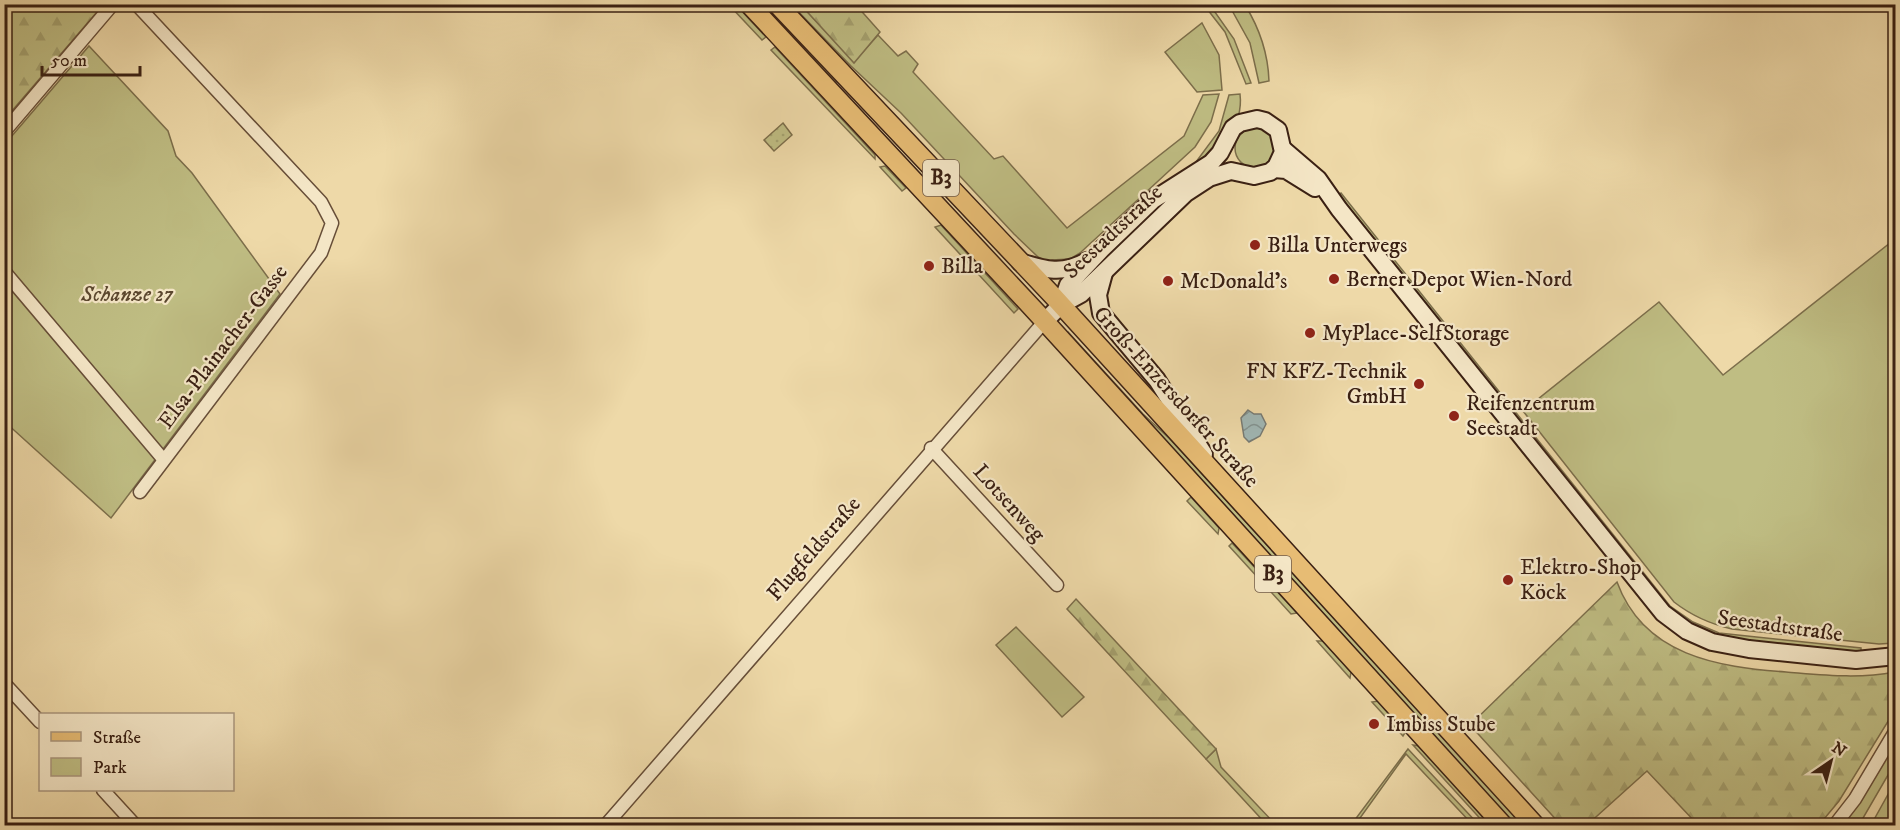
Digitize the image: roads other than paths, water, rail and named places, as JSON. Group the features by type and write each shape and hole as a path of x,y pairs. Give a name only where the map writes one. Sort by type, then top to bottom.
{"main road":[{"name":"Groß-Enzersdorfer Straße","path":"748,4 1044,322 1504,825"},
{"name":"Groß-Enzersdorfer Straße","path":"777,4 1061,305 1236,500 1536,825"}],"street":[{"path":"4,132 113,4"},
{"name":"Elsa-Plainacher-Gasse","path":"136,4 321,202 332,223 321,253 140,492"},
{"name":"Seestadtstraße","path":"1061,305 1068,285 1153,200 1211,163 1227,142 1233,128 1240,123 1257,119 1265,121 1278,130 1283,149 1318,179 1327,194 1663,613 1687,631 1712,642 1749,649 1856,660 1896,656"},
{"path":"1227,142 1228,158 1232,165 1246,175"},
{"path":"1274,169 1281,160 1283,149"},
{"name":"Seestadtstraße","path":"1061,305 1073,300 1186,193 1209,178 1231,171 1246,175 1262,175 1274,169 1286,170 1327,194"},
{"path":"1020,262 1048,271 1065,271 1083,263 1102,249"},
{"path":"4,271 164,459"},
{"path":"1104,272 1098,295 1101,313 1157,380 1236,500"},
{"name":"Flugfeldstraße","path":"605,825 931,448 1061,305"},
{"name":"Lotsenweg","path":"931,448 1057,585"},
{"path":"4,683 39,721"},
{"path":"1834,825 1855,799 1896,730"},
{"path":"105,791 136,825"}],"water":[{"path":"1248,410 1254,414 1261,414 1266,424 1260,436 1249,442 1244,437 1241,418"}],"place":[{"name":"Billa Unterwegs","path":"1255,245"},
{"name":"Billa","path":"929,266"},
{"name":"Berner Depot Wien-Nord","path":"1334,279"},
{"name":"McDonald's","path":"1168,281"},
{"name":"MyPlace-SelfStorage","path":"1310,333"},
{"name":"FN KFZ-Technik GmbH","path":"1419,384"},
{"name":"Reifenzentrum Seestadt","path":"1454,416"},
{"name":"Elektro-Shop Köck","path":"1508,580"},
{"name":"Imbiss Stube","path":"1374,724"}],"park label":[{"name":"Schanze 27","path":"127,294"}]}
